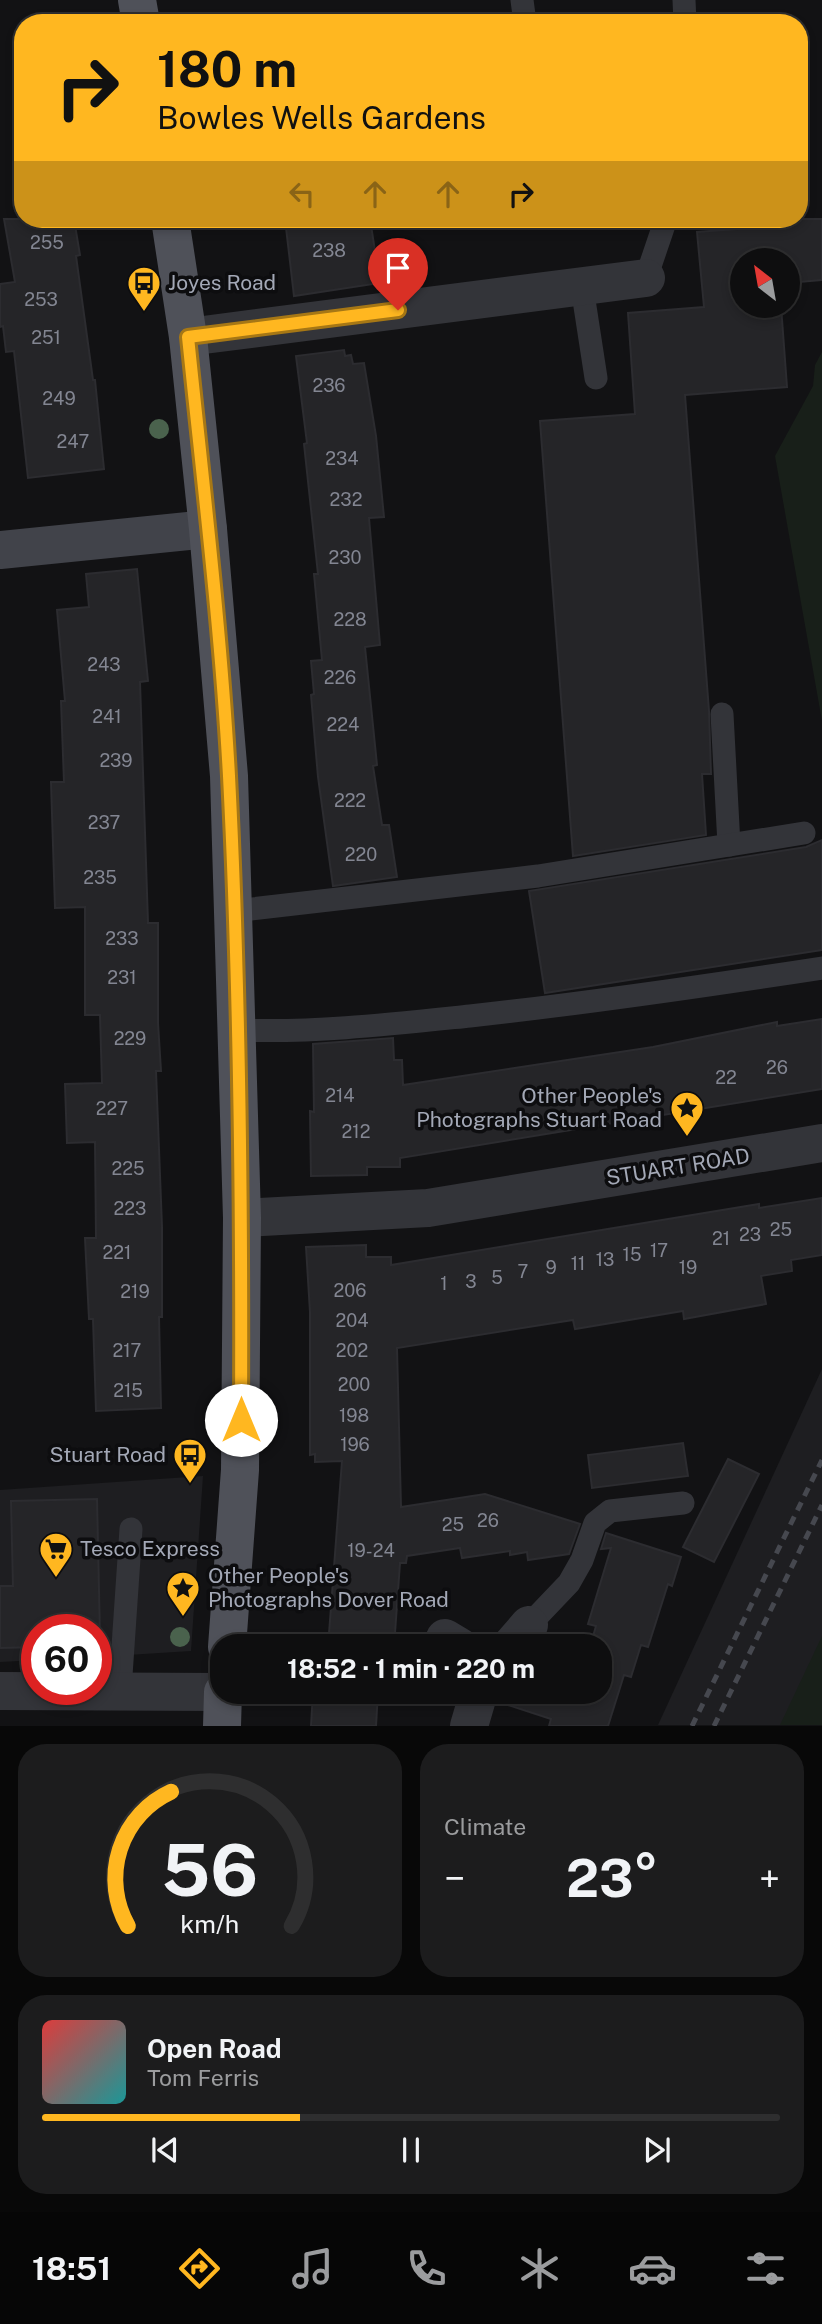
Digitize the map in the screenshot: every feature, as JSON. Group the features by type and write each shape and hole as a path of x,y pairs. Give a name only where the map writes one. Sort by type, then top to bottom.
{"main road":[{"path":"171,228 188,337 229,776 242,1218 240,1470 228,1634"},
{"path":"222,1726 223,1704"}],"street":[{"path":"188,337 646,278"},
{"path":"0,550 208,529"},
{"name":"STUART ROAD","path":"242,1218 428,1208 822,1143"},
{"path":"0,1691 210,1692"},
{"path":"468,1726 475,1704"}],"lane":[{"path":"646,278 663,228"},
{"path":"582,287 596,378"},
{"path":"722,714 729,845"},
{"path":"234,911 538,876 804,833"},
{"path":"237,1030 274,1031 425,1021 822,968"},
{"path":"522,1634 569,1583 583,1560 594,1523 610,1511 683,1503"},
{"path":"120,1690 131,1529"}],"shaded area":[{"path":"822,352 822,721 775,456 813,386 815,365"},
{"path":"822,1369 822,1725 658,1725"},
{"path":"203,1476 191,1651 112,1656 112,1614 21,1614 21,1661 0,1662 0,1490"},
{"path":"822,1636 822,1725 780,1725"}],"building":[{"path":"4,219 14,219 14,228 76,228 80,255 76,256 95,380 104,469 28,478 14,351 6,352 3,326 0,327 0,284 15,282"},
{"path":"808,219 822,219 822,280 800,282 800,248 730,248 730,318 782,318 787,387 685,395 709,711 711,774 702,774 706,835 573,856 540,421 635,414 628,313 704,307 697,232 808,228"},
{"path":"286,228 371,228 380,283 294,296"},
{"path":"344,350 345,356 351,355 353,364 364,363 376,436 384,517 369,518 380,645 365,647 377,765 373,766 382,825 389,825 397,877 333,886 318,777 311,695 314,694 311,661 322,660 314,574 318,574 304,444 307,443 296,356"},
{"path":"137,569 148,681 140,682 148,923 158,923 161,1071 156,1071 162,1227 162,1317 159,1317 161,1408 96,1411 93,1319 89,1319 85,1238 96,1238 95,1142 67,1143 65,1084 102,1083 100,1015 85,1015 85,907 55,908 51,782 64,782 61,701 65,701 57,610 89,607 86,574"},
{"path":"822,840 822,950 545,993 529,891 806,847"},
{"path":"822,1019 822,1089 400,1158 400,1167 367,1167 367,1175 311,1176 313,1044 393,1038 394,1060 402,1060 403,1085 653,1047 777,1022 777,1026"},
{"path":"822,1198 822,1255 791,1260 792,1271 761,1276 766,1304 684,1319 683,1311 575,1329 573,1320 397,1348 401,1507 485,1494 580,1524 569,1554 528,1560 527,1552 510,1555 510,1551 462,1558 460,1548 407,1556 406,1563 400,1563 395,1634 329,1634 342,1461 315,1462 315,1454 310,1455 310,1312 306,1247 366,1245 366,1257 391,1257 391,1265 759,1204 759,1208"},
{"path":"683,1443 688,1476 592,1488 588,1455"},
{"path":"728,1459 759,1474 714,1562 683,1547"},
{"path":"97,1499 100,1614 21,1614 21,1647 0,1648 0,1586 13,1586 11,1501"},
{"path":"606,1533 681,1557 672,1586 668,1584 648,1647 641,1645 631,1677 624,1675 608,1726 549,1726 551,1719 505,1704 612,1704 612,1634 594,1634 596,1626 588,1624 611,1548 601,1549"},
{"path":"312,1704 377,1704 376,1726 311,1726"}],"railway":[{"path":"692,1726 822,1460"},
{"path":"714,1726 822,1505"}],"place":[{"name":"Joyes Road","path":"144,313"},
{"name":"Other People's Photographs Stuart Road","path":"687,1138"},
{"name":"Stuart Road","path":"190,1485"},
{"name":"Tesco Express","path":"56,1579"},
{"name":"Other People's Photographs Dover Road","path":"183,1618"}],"route":[{"path":"241,1420 242,1218 229,776 188,337 398,310"}]}
